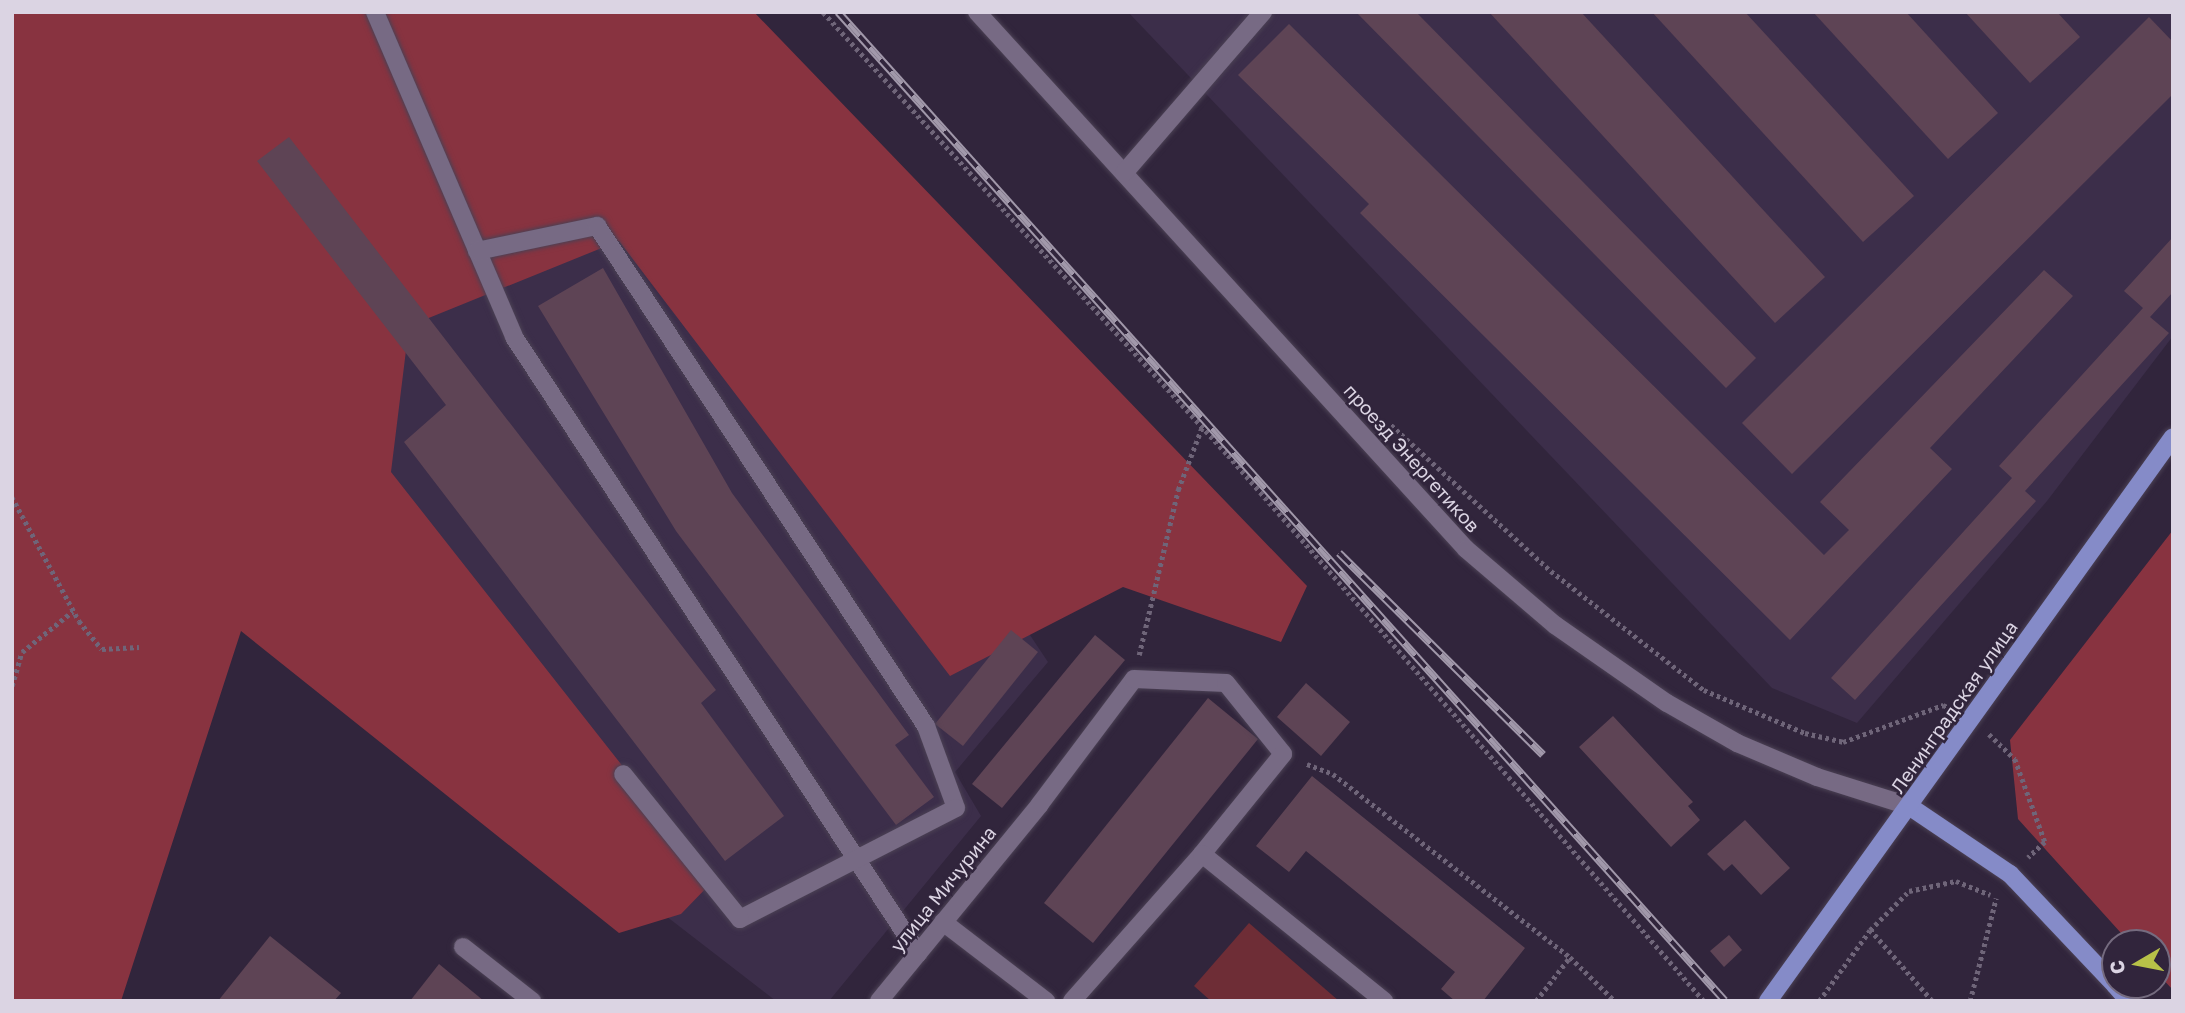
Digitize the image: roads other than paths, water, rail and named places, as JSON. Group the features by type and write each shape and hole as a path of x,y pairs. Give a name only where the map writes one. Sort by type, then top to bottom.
{"main road":[{"name":"Ленинградская улица","path":"1768,1001 2173,437"},
{"path":"1909,806 2010,874 2101,970"}],"street":[{"path":"375,12 514,337 918,953"},
{"name":"проезд Энергетиков","path":"977,12 1466,549 1555,625 1667,703 1737,743 1817,777 1909,806"},
{"path":"1124,173 1263,12"},
{"path":"477,251 597,226 926,726 956,808 740,919 623,774"},
{"name":"улица Мичурина","path":"879,1001 1040,804 1134,679 1226,683 1283,754 1202,854"},
{"path":"1072,1001 1202,854 1384,1001"},
{"path":"943,922 1046,1001"},
{"path":"463,947 532,1001"}],"railway":[{"path":"838,12 1725,1001"},
{"path":"1339,553 1543,755"}]}
